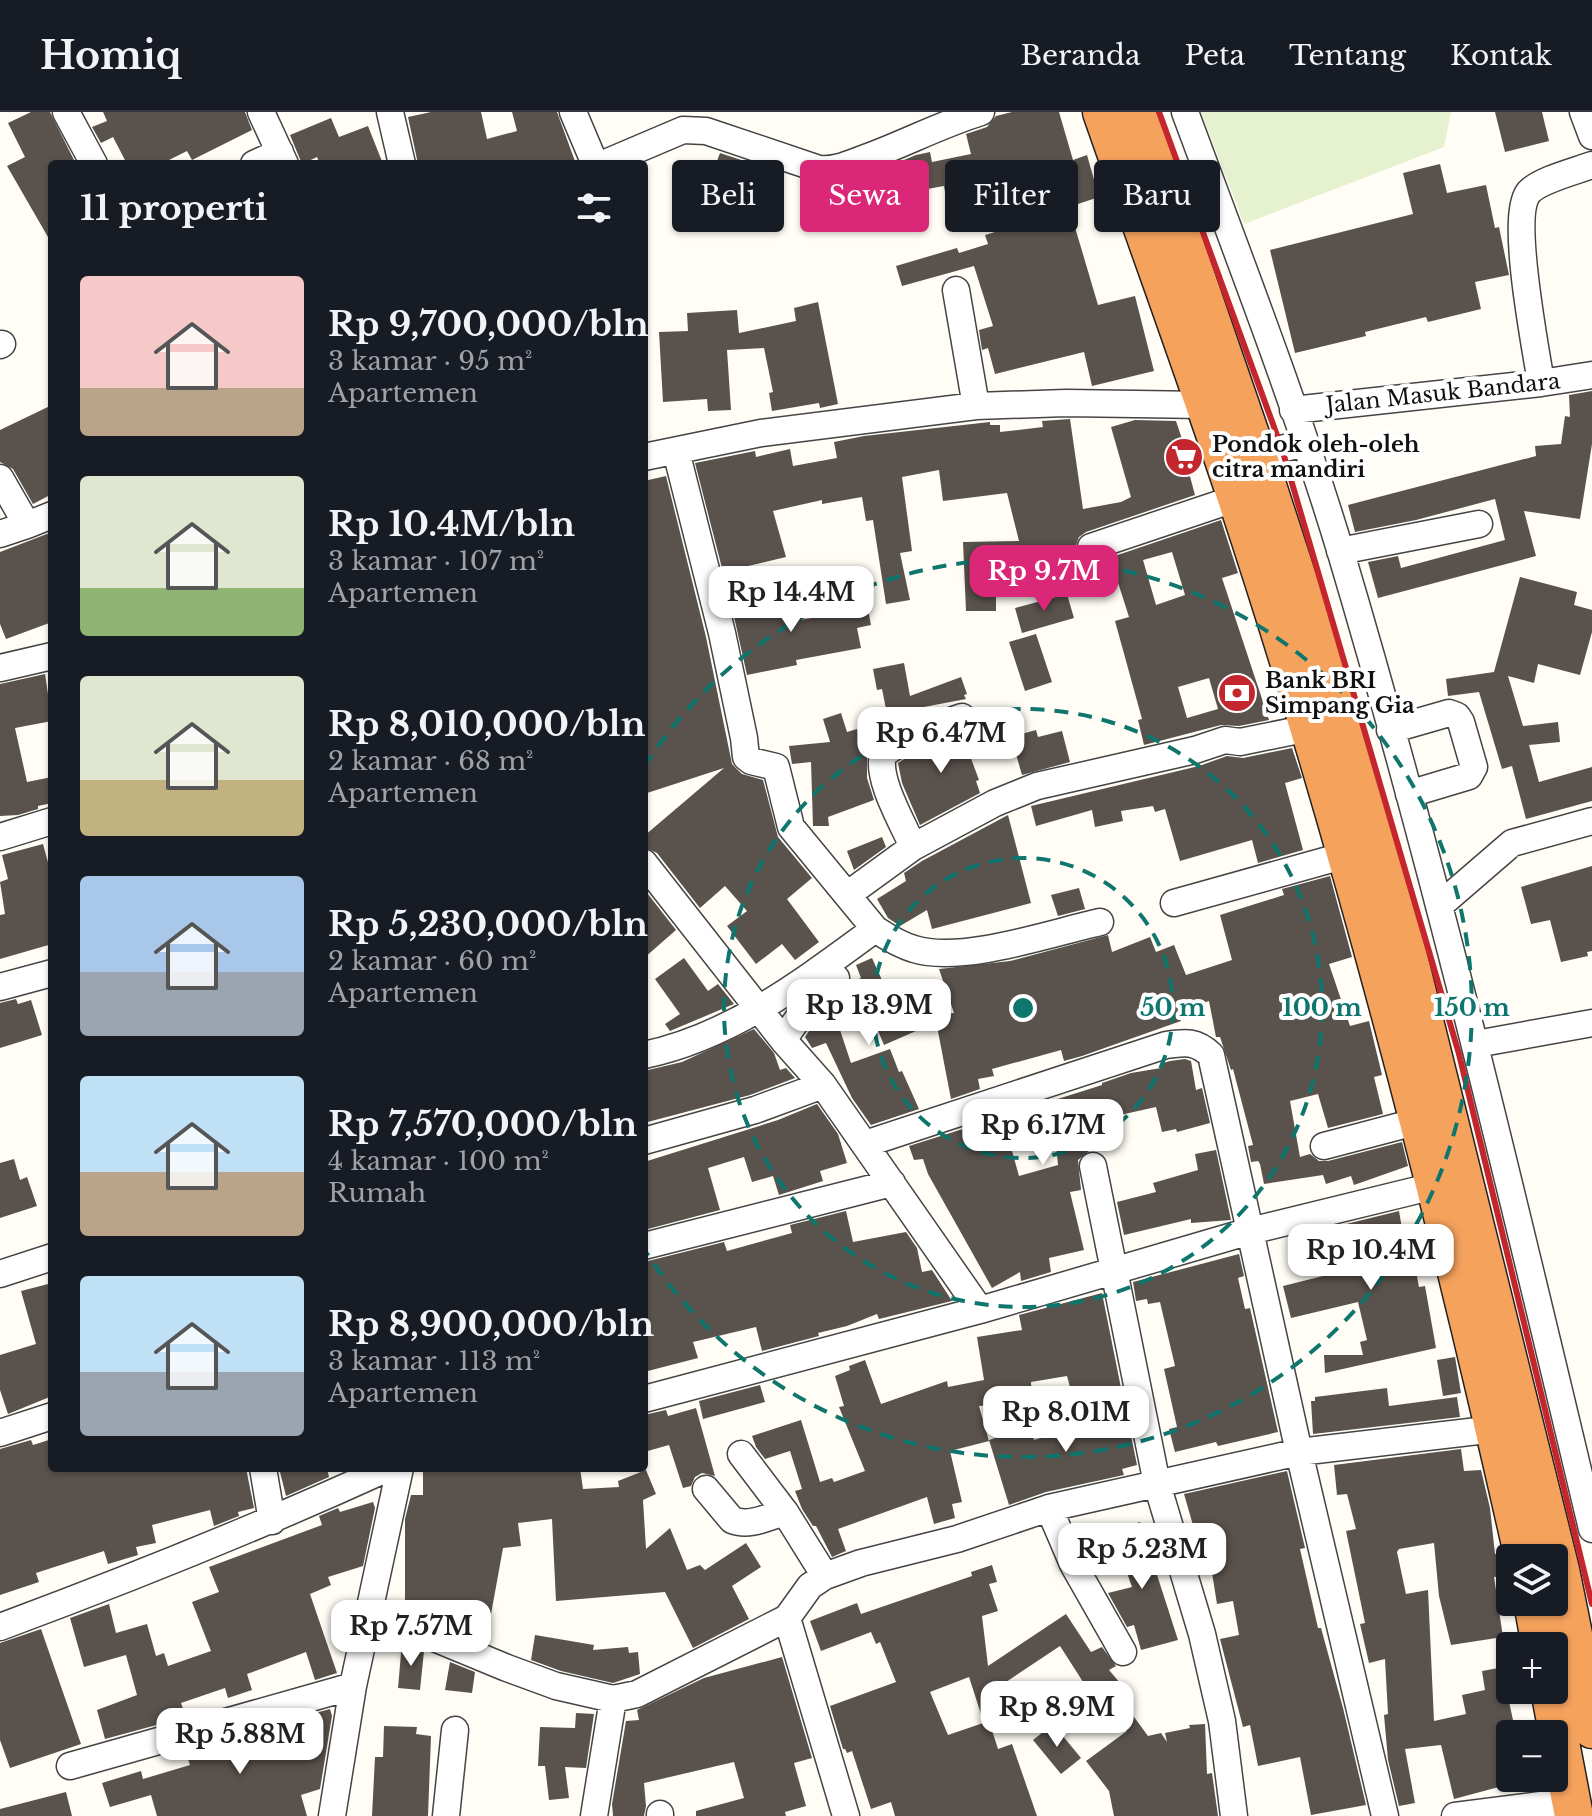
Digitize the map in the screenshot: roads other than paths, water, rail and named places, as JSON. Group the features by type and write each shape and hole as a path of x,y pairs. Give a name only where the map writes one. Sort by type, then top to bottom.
{"highway":[{"path":"1102,112 1237,498 1346,855 1418,1054 1560,1570 1592,1729"},
{"path":"1139,112 1257,455 1330,682 1395,904 1418,1054 1419,1121 1521,1544"},
{"path":"1553,1704 1572,1809"}],"street":[{"path":"66,112 92,160"},
{"path":"261,112 283,158"},
{"path":"390,112 401,160"},
{"path":"573,112 593,160"},
{"path":"612,160 683,130 690,121 827,170 981,112"},
{"path":"1185,112 1305,443 1340,551 1476,1044 1592,1529"},
{"path":"1583,112 1592,136"},
{"path":"1541,383 1527,293 1523,205 1534,188 1592,165"},
{"path":"956,290 976,406"},
{"name":"Jalan Masuk Bandara","path":"1293,410 1592,375"},
{"path":"648,456 761,433 976,406 1066,403 1204,405"},
{"name":"Jalan Masuk Bandara","path":"1257,455 1305,443"},
{"path":"676,451 722,633 746,757 776,767 791,827 875,929 916,950 950,953 1023,941 1100,922"},
{"path":"0,478 27,525"},
{"path":"1091,547 1237,498"},
{"path":"0,534 48,517"},
{"path":"1340,551 1479,524"},
{"path":"0,668 48,657"},
{"path":"1390,730 1449,713 1461,722 1474,767 1469,776 1409,794"},
{"path":"913,847 889,793 881,767 883,754 914,734 962,717"},
{"path":"847,895 913,847 995,803 1037,786 1195,750 1225,740 1240,742 1309,728"},
{"path":"1439,906 1512,843 1592,821"},
{"path":"0,837 48,822"},
{"path":"1174,903 1346,855"},
{"path":"648,868 783,1040 823,1085 980,1310"},
{"path":"648,1054 692,1042 758,1009 813,975 875,929"},
{"path":"0,987 48,974"},
{"path":"783,1040 811,1000 836,978"},
{"path":"1476,1044 1592,1023"},
{"path":"865,1144 1166,1045 1186,1042 1201,1046 1211,1055 1299,1452 1385,1816"},
{"path":"648,1140 755,1110 823,1085"},
{"path":"1324,1146 1419,1121"},
{"path":"1093,1166 1157,1484 1202,1634 1222,1721 1234,1816"},
{"path":"648,1245 892,1183"},
{"path":"648,1398 980,1310 1250,1231 1434,1186"},
{"path":"0,1274 48,1258"},
{"path":"0,1433 48,1417"},
{"path":"369,1611 556,1686 613,1699 637,1694 787,1618 810,1586 825,1576 912,1548 957,1539 1049,1508 1299,1452 1495,1429"},
{"path":"741,1454 785,1512 825,1576"},
{"path":"264,1472 272,1521"},
{"path":"0,1627 272,1521 379,1472"},
{"path":"332,1816 353,1686 399,1472"},
{"path":"706,1489 732,1520 738,1522 751,1522 785,1512"},
{"path":"1049,1508 1073,1564 1123,1652"},
{"path":"787,1618 846,1816"},
{"path":"70,1766 353,1686"},
{"path":"594,1816 613,1699"},
{"path":"446,1816 455,1730"},
{"path":"1455,1816 1572,1809"}],"railway":[{"path":"1159,112 1282,449 1459,1054 1592,1604"}],"place":[{"name":"Pondok oleh-oleh citra mandiri","path":"1184,457"},
{"name":"Bank BRI Simpang Gia","path":"1237,693"}]}
